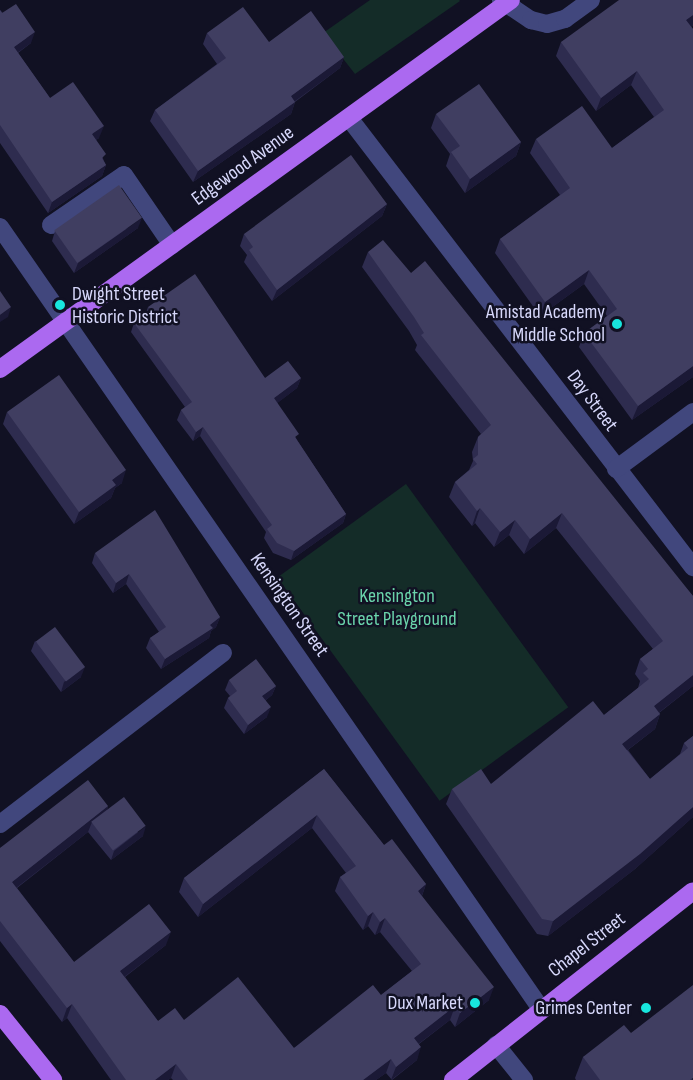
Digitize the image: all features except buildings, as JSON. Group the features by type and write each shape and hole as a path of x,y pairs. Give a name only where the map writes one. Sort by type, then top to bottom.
{"main road":[{"name":"Edgewood Avenue","path":"0,369 505,2"},
{"name":"Chapel Street","path":"453,1080 541,1009 691,896"},
{"path":"0,1014 53,1080"}],"street":[{"path":"505,2 531,20 547,24 566,19 591,0"},
{"name":"Day Street","path":"348,118 693,567"},
{"path":"51,225 124,175 172,245"},
{"name":"Kensington Street","path":"0,227 541,1009"},
{"path":"616,469 693,412"},
{"path":"0,824 222,653"},
{"path":"496,1045 524,1080"}],"green space":[{"path":"370,0 460,1 355,74 323,33"},
{"name":"Kensington Street Playground","path":"406,484 568,707 440,801 277,577"}],"place":[{"name":"Dwight Street Historic District","path":"60,305"},
{"name":"Amistad Academy Middle School","path":"617,324"},
{"name":"Dux Market","path":"475,1003"},
{"name":"Grimes Center","path":"646,1008"}]}
